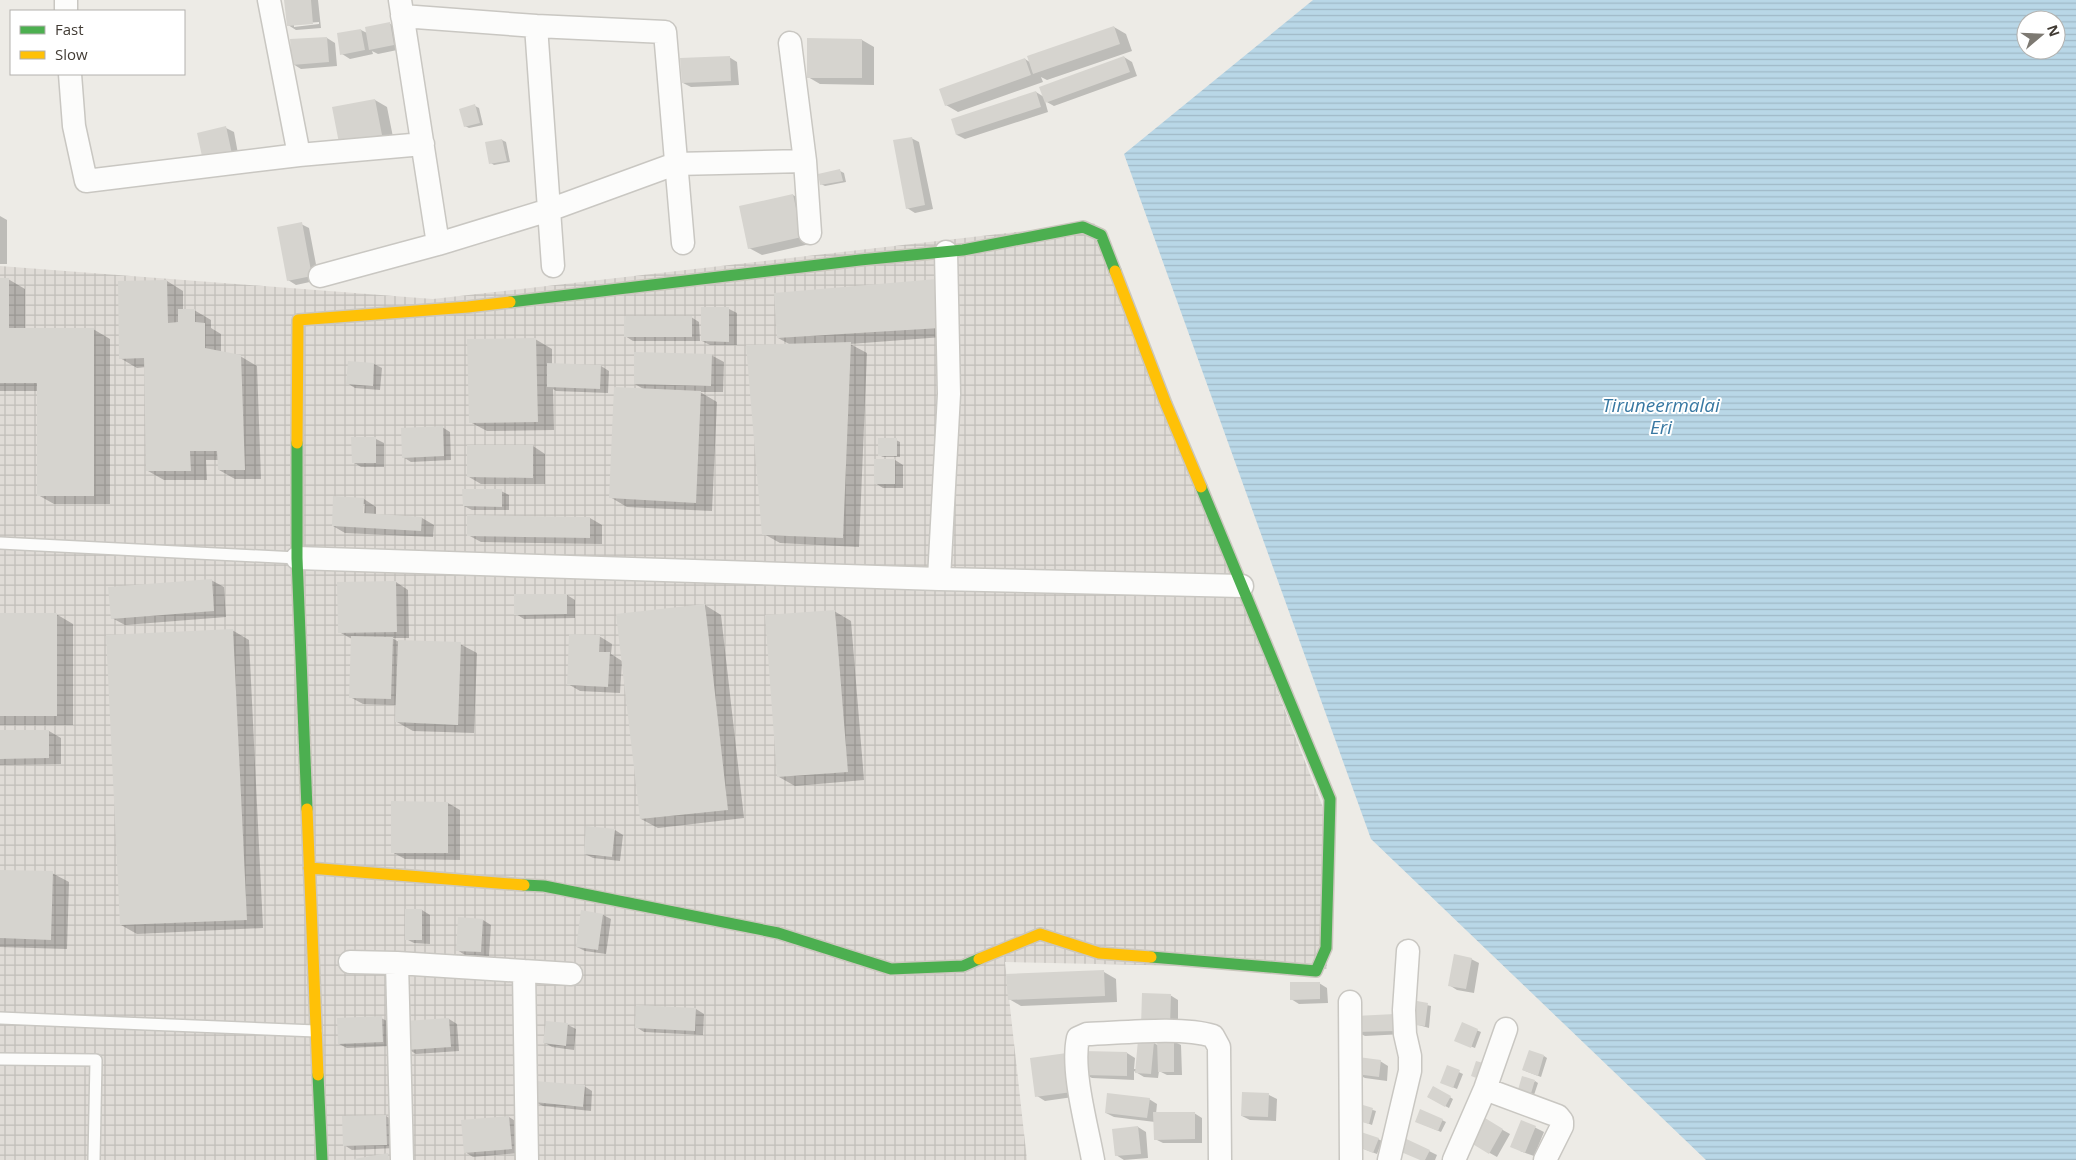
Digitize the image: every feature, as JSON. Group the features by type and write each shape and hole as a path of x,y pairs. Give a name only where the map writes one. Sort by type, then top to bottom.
{"street":[{"path":"269,0 299,156"},
{"path":"438,244 401,8 536,26 665,32 683,243"},
{"path":"536,26 553,266"},
{"path":"790,43 806,161 810,233"},
{"path":"70,75 74,126 86,181 299,156 423,144"},
{"path":"320,276 438,244 549,210 675,164 806,161"},
{"path":"309,868 544,886 778,933 891,969 963,966 1009,945 1040,934 1099,953 1316,971 1326,948 1330,799 1166,404 1101,235 1083,227 946,252 860,260 468,307 298,320 298,558 309,868 322,1160"},
{"path":"939,579 949,394 946,252"},
{"path":"298,558 939,579 1242,586"},
{"path":"1389,1160 1410,1071 1404,1010 1408,951"},
{"path":"350,962 571,974"},
{"path":"396,963 402,1160"},
{"path":"524,971 527,1160"},
{"path":"1350,1002 1351,1160"},
{"path":"1454,1160 1485,1089 1506,1029"},
{"path":"1093,1160 1077,1075 1076,1046 1078,1038 1086,1034 1159,1032 1201,1032 1212,1036 1219,1047 1220,1160"},
{"path":"1485,1089 1558,1116 1562,1121 1562,1126 1545,1160"}],"lane":[{"path":"0,543 298,558"},
{"path":"0,1018 316,1030"},
{"path":"0,1059 96,1060 94,1160"}],"shaded area":[{"path":"1094,223 1324,810 1327,969 1005,962 1027,1160 0,1160 0,266 433,299"}],"water":[{"name":"Tiruneermalai Eri","path":"1313,0 2076,0 2076,1160 1706,1160 1371,839 1124,154"}],"building":[{"path":"284,0 311,0 313,24 287,26"},
{"path":"390,22 394,45 369,50 365,27"},
{"path":"1114,26 1120,44 1033,74 1027,56"},
{"path":"361,29 365,50 340,55 337,33"},
{"path":"327,37 329,62 292,65 290,39"},
{"path":"807,38 862,39 862,78 807,78"},
{"path":"730,56 731,81 682,83 680,58"},
{"path":"1124,56 1130,72 1045,103 1039,87"},
{"path":"1025,58 1031,75 945,106 939,89"},
{"path":"1036,91 1041,107 956,135 951,119"},
{"path":"375,99 382,135 339,143 332,107"},
{"path":"475,104 480,123 464,127 459,109"},
{"path":"226,126 232,154 203,161 197,133"},
{"path":"912,137 925,205 906,209 893,140"},
{"path":"502,139 507,161 489,164 485,142"},
{"path":"840,169 843,181 820,185 818,174"},
{"path":"793,194 802,237 748,249 739,206"},
{"path":"302,222 312,276 287,281 277,227"},
{"path":"0,278 9,278 9,328 94,328 94,496 37,496 37,383 0,383"},
{"path":"937,279 940,328 777,338 774,293"},
{"path":"167,280 168,323 178,322 178,309 195,309 195,322 205,323 205,348 241,355 245,470 218,470 217,451 190,451 191,471 146,471 144,358 119,359 118,281"},
{"path":"701,307 729,307 729,342 701,341"},
{"path":"624,316 692,316 692,337 624,337"},
{"path":"536,338 538,422 469,423 467,339"},
{"path":"851,342 843,538 762,535 746,345"},
{"path":"634,352 712,354 711,386 634,384"},
{"path":"348,361 374,363 373,386 346,384"},
{"path":"547,363 601,365 600,389 547,387"},
{"path":"614,387 701,391 696,503 609,498"},
{"path":"443,426 444,456 402,458 401,428"},
{"path":"351,437 376,437 376,463 352,463"},
{"path":"878,438 897,438 897,456 878,456"},
{"path":"467,445 533,445 533,478 467,477"},
{"path":"874,459 895,459 895,484 874,484"},
{"path":"462,489 502,489 502,507 463,506"},
{"path":"333,496 364,498 363,513 422,517 421,531 332,526"},
{"path":"467,515 590,517 590,538 467,536"},
{"path":"212,579 214,611 111,619 108,587"},
{"path":"396,581 397,632 338,633 337,582"},
{"path":"514,594 567,594 567,614 514,615"},
{"path":"705,604 728,810 640,819 616,614"},
{"path":"835,610 848,772 777,777 765,615"},
{"path":"0,613 57,613 57,716 0,716"},
{"path":"233,629 247,920 120,925 106,635"},
{"path":"569,634 600,635 599,652 610,652 608,687 567,685"},
{"path":"351,636 393,637 391,699 349,698"},
{"path":"398,640 461,642 458,725 395,722"},
{"path":"0,730 49,730 49,758 0,759"},
{"path":"391,801 448,802 448,853 391,853"},
{"path":"586,826 615,829 612,857 584,854"},
{"path":"0,870 53,871 51,940 0,938"},
{"path":"405,909 422,909 422,940 405,940"},
{"path":"581,910 603,914 598,950 576,947"},
{"path":"458,917 483,919 481,952 456,951"},
{"path":"1454,954 1472,958 1466,989 1448,986"},
{"path":"1104,970 1105,996 1008,1000 1006,974"},
{"path":"1290,982 1320,982 1320,999 1290,1000"},
{"path":"1142,993 1171,994 1170,1028 1141,1027"},
{"path":"1417,1001 1428,1003 1425,1026 1413,1025"},
{"path":"636,1005 696,1008 695,1031 635,1028"},
{"path":"1395,1014 1396,1031 1356,1032 1355,1016"},
{"path":"382,1016 383,1042 338,1044 337,1018"},
{"path":"449,1018 451,1047 407,1050 405,1021"},
{"path":"546,1021 568,1023 566,1046 543,1043"},
{"path":"1462,1022 1478,1029 1471,1048 1454,1041"},
{"path":"1174,1039 1174,1072 1158,1072 1157,1040"},
{"path":"1138,1040 1154,1042 1151,1074 1135,1073"},
{"path":"1529,1050 1544,1055 1538,1076 1522,1070"},
{"path":"1084,1051 1127,1052 1127,1076 1083,1075"},
{"path":"1067,1053 1072,1092 1035,1097 1030,1058"},
{"path":"1358,1057 1381,1060 1379,1077 1356,1074"},
{"path":"1476,1061 1487,1064 1482,1080 1471,1076"},
{"path":"1447,1065 1460,1070 1453,1088 1440,1083"},
{"path":"1522,1076 1535,1080 1530,1097 1517,1093"},
{"path":"535,1081 585,1085 583,1107 534,1102"},
{"path":"1433,1086 1451,1096 1445,1107 1427,1097"},
{"path":"1242,1092 1269,1093 1268,1117 1241,1116"},
{"path":"1107,1093 1150,1098 1147,1118 1105,1113"},
{"path":"1363,1105 1373,1108 1369,1124 1358,1121"},
{"path":"1420,1109 1443,1119 1438,1131 1415,1122"},
{"path":"1153,1112 1195,1112 1195,1139 1154,1140"},
{"path":"386,1115 387,1145 343,1146 342,1116"},
{"path":"509,1116 512,1149 464,1153 461,1120"},
{"path":"1485,1118 1503,1129 1489,1154 1471,1143"},
{"path":"1521,1120 1536,1126 1525,1153 1510,1147"},
{"path":"1138,1126 1141,1154 1115,1156 1112,1129"},
{"path":"1361,1132 1379,1138 1373,1153 1356,1146"},
{"path":"1400,1136 1430,1150 1425,1160 1420,1160 1394,1149"},
{"path":"388,1153 389,1160 354,1160 354,1159"}],"traffic: fast":[{"path":"510,302 860,260 963,250 1083,227 1101,235 1115,271"},
{"path":"297,443 297,558 307,809"},
{"path":"1151,957 1316,971 1326,948 1330,799 1201,487"},
{"path":"524,885 544,886 778,933 891,969 963,966 979,959"},
{"path":"318,1075 322,1160"}],"traffic: slow":[{"path":"1115,271 1166,404 1201,487"},
{"path":"297,443 298,320 510,302"},
{"path":"307,809 318,1075"},
{"path":"309,868 524,885"},
{"path":"979,959 1040,934 1099,953 1151,957"}]}
